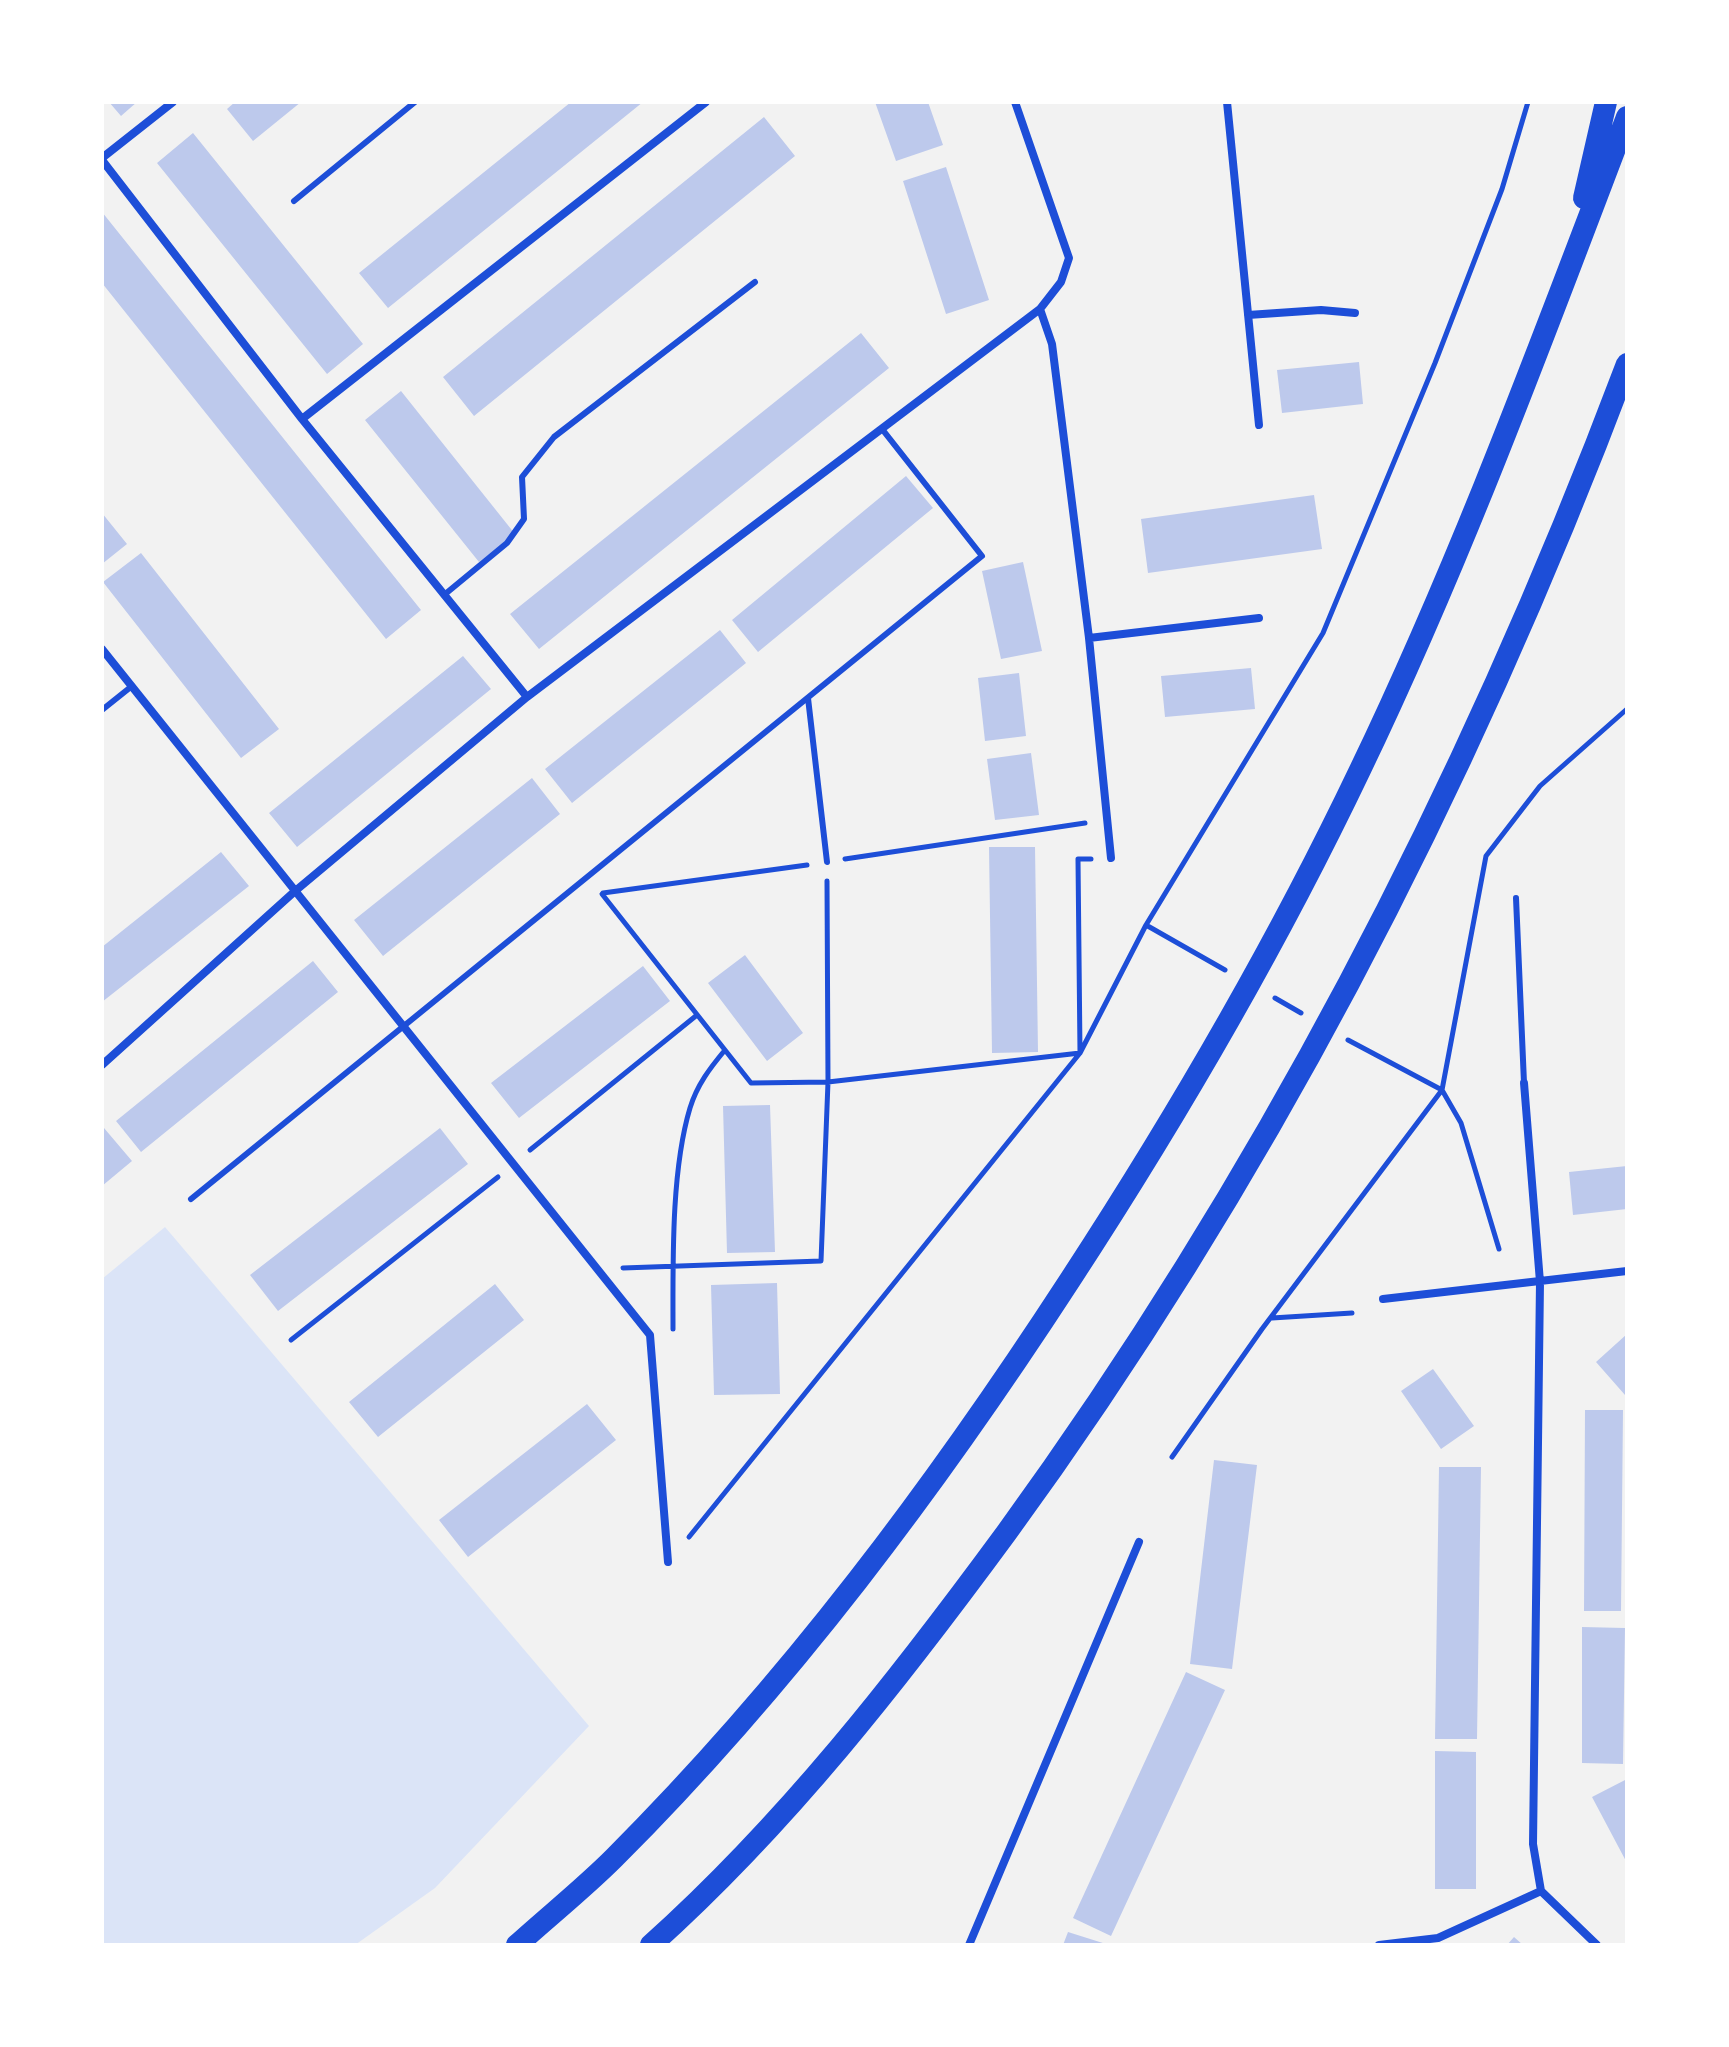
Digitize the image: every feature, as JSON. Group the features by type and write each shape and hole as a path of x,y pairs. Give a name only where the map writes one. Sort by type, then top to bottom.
{"highway":[{"path":"1565,279 1606,102"},
{"path":"517,1945 612,1860 795,1661 950,1460 1103,1229 1232,1013 1360,770 1488,477 1627,117"},
{"path":"651,1945 772,1826 859,1727 1058,1462 1207,1238 1347,992 1496,688 1570,515 1627,364"}],"street":[{"path":"173,102 102,159 302,419 527,697"},
{"path":"302,419 706,102"},
{"path":"102,1065 294,892 527,697 1040,309 1061,282 1069,258 1015,102"},
{"path":"1227,102 1259,425"},
{"path":"1040,309 1052,344 1089,638 1111,858"},
{"path":"1248,315 1321,310 1355,313"},
{"path":"1089,638 1259,618"},
{"path":"102,649 650,1335 668,1562"},
{"path":"1524,1083 1540,1282 1533,1844 1541,1891 1597,1945"},
{"path":"1383,1299 1627,1271"},
{"path":"969,1945 1139,1542"},
{"path":"1379,1945 1438,1938 1541,1891"}],"lane":[{"path":"294,201 415,102"},
{"path":"444,595 507,543 516,531 524,519 522,477 554,437 755,282"},
{"path":"191,1199 982,556 882,429"},
{"path":"102,710 132,686"},
{"path":"808,698 827,862"},
{"path":"1516,898 1524,1083"}],"path":[{"path":"668,1562 1080,1053 1146,925 1323,633 1435,363 1502,189 1528,102"},
{"path":"1172,1457 1271,1318 1442,1090 1486,856 1540,786 1627,709"},
{"path":"602,894 1109,819"},
{"path":"1080,1053 1078,859 1111,858"},
{"path":"598,1269 821,1261 828,1082 827,862"},
{"path":"589,878 751,1083 828,1082 1080,1053"},
{"path":"1146,925 1178,943"},
{"path":"652,1366 673,1339 673,1266 690,1108 704,1075 725,1050"},
{"path":"1416,1078 1442,1090 1461,1123 1499,1249"},
{"path":"1271,1318 1352,1313"}],"shaded area":[{"path":"165,1227 589,1726 435,1888 355,1945 102,1945 102,1279"}],"building":[{"path":"109,102 137,102 121,116"},
{"path":"235,102 301,102 253,141 227,109"},
{"path":"571,102 643,102 388,308 359,273"},
{"path":"875,102 928,102 943,145 896,161"},
{"path":"764,117 795,156 474,416 443,377"},
{"path":"193,133 363,344 327,374 157,163"},
{"path":"946,167 989,300 946,314 903,181"},
{"path":"102,212 421,610 386,639 102,283"},
{"path":"861,333 889,368 539,649 510,614"},
{"path":"1359,362 1363,404 1282,413 1277,370"},
{"path":"401,391 515,534 479,562 365,420"},
{"path":"906,476 933,508 758,652 732,620"},
{"path":"1314,495 1322,549 1148,573 1141,519"},
{"path":"102,513 127,544 102,564"},
{"path":"141,553 279,729 241,758 103,582"},
{"path":"1023,562 1042,651 1001,659 982,571"},
{"path":"720,630 746,663 572,803 545,769"},
{"path":"463,656 491,689 297,847 269,813"},
{"path":"1251,668 1255,709 1165,717 1161,676"},
{"path":"1019,673 1026,736 985,741 978,678"},
{"path":"1031,753 1039,815 995,820 987,759"},
{"path":"532,778 560,814 383,956 354,920"},
{"path":"989,847 1035,847 1038,1052 992,1053"},
{"path":"221,852 249,886 102,1002 102,947"},
{"path":"745,955 803,1033 767,1061 708,983"},
{"path":"313,961 338,992 141,1152 116,1121"},
{"path":"643,966 670,1001 519,1118 491,1083"},
{"path":"770,1105 775,1252 727,1253 723,1106"},
{"path":"104,1128 132,1161 102,1186 102,1130"},
{"path":"440,1128 468,1164 278,1311 250,1275"},
{"path":"1627,1166 1627,1209 1573,1215 1569,1172"},
{"path":"777,1283 780,1394 714,1395 711,1285"},
{"path":"495,1284 524,1320 378,1437 349,1402"},
{"path":"1627,1334 1627,1392 1625,1395 1596,1362"},
{"path":"1433,1369 1474,1426 1441,1449 1401,1391"},
{"path":"587,1404 616,1440 468,1557 439,1520"},
{"path":"1585,1410 1623,1410 1621,1611 1584,1611"},
{"path":"1214,1460 1257,1465 1232,1669 1190,1664"},
{"path":"1439,1467 1481,1467 1477,1739 1435,1739"},
{"path":"1582,1627 1625,1628 1623,1764 1582,1763"},
{"path":"1186,1672 1225,1690 1111,1936 1073,1918"},
{"path":"1435,1751 1476,1752 1476,1889 1435,1889"},
{"path":"1627,1779 1627,1863 1592,1797"},
{"path":"1068,1932 1106,1944 1106,1945 1063,1945"},
{"path":"1514,1937 1523,1945 1507,1945"}]}
